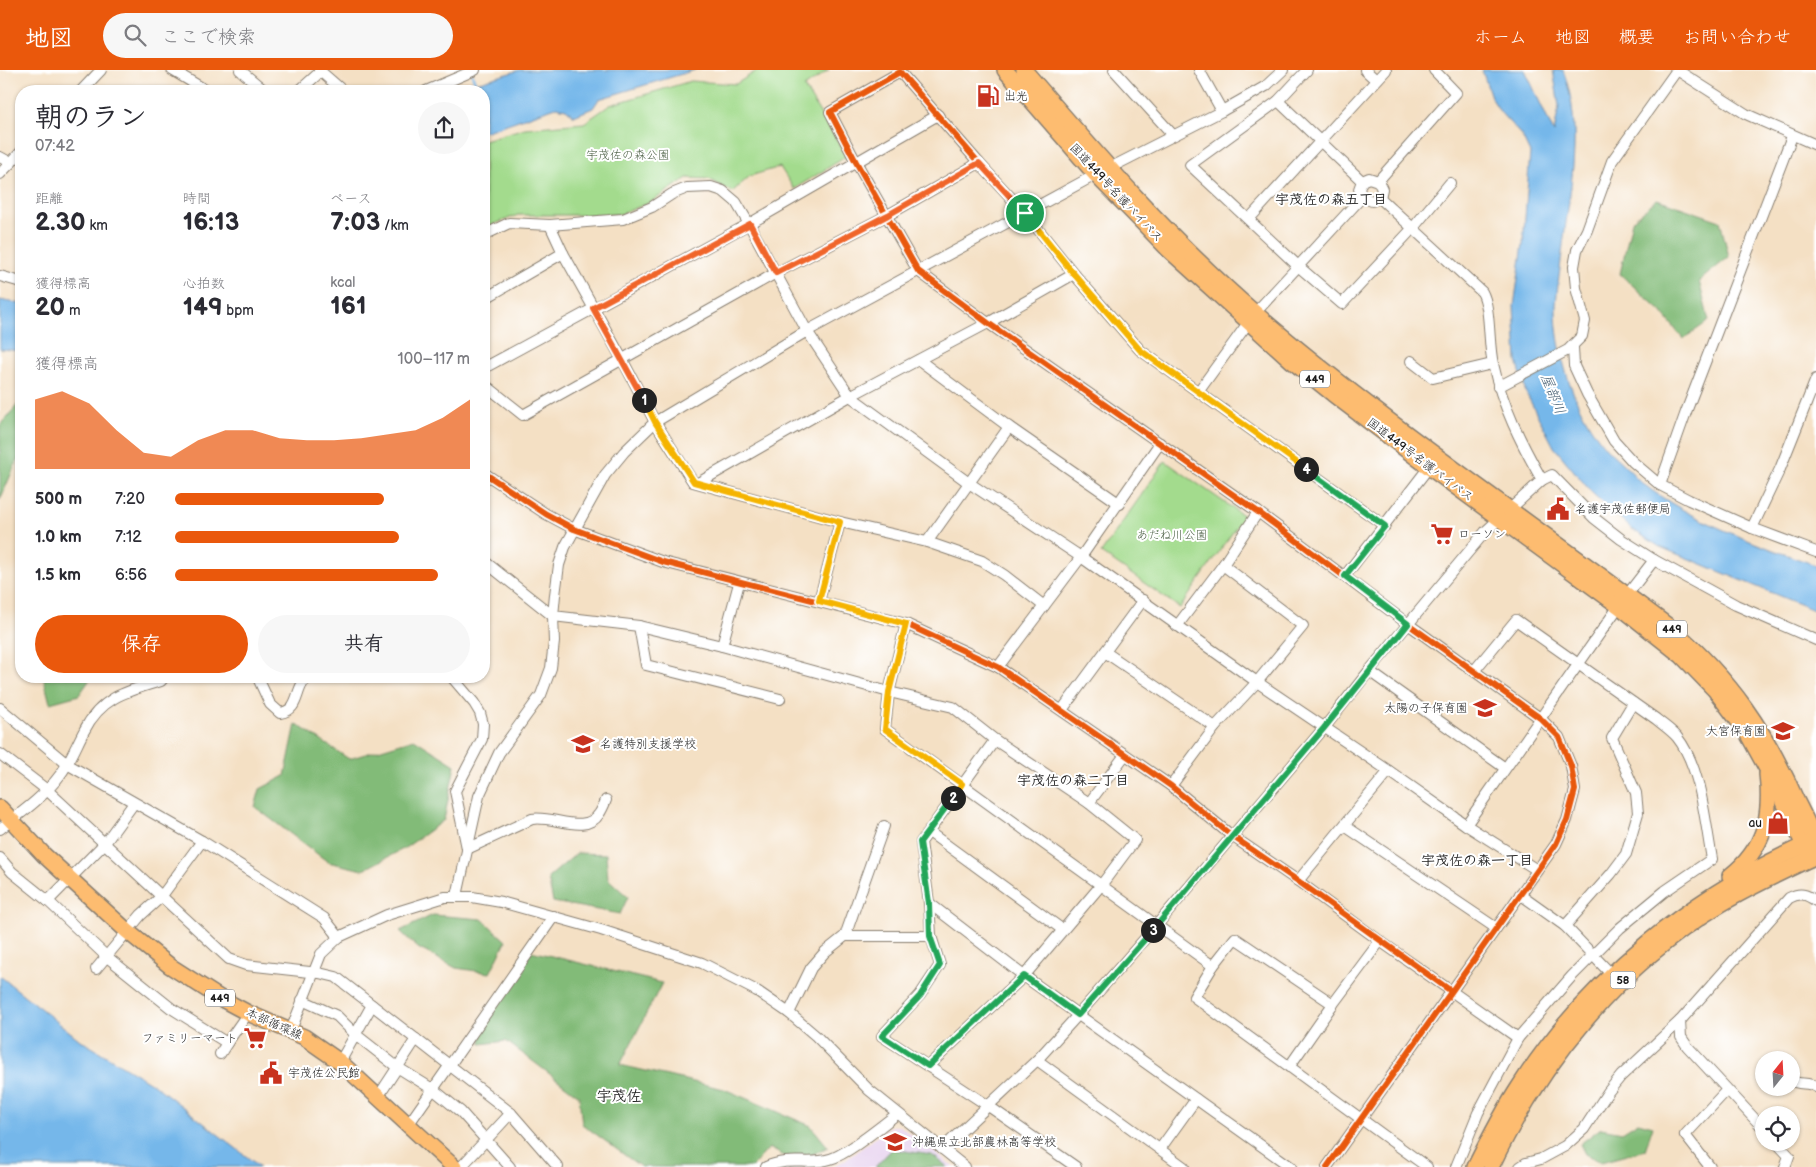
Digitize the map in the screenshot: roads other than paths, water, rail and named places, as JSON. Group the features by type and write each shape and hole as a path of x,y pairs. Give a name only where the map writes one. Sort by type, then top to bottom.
{"highway":[{"name":"国道449号名護バイパス","path":"1005,70 1103,171"},
{"name":"国道449号名護バイパス","path":"1024,70 1103,171 1169,250 1252,318 1512,509 1623,600 1698,672 1730,708 1814,848"},
{"name":"国道449号名護バイパス","path":"1252,318 1333,394 1429,467 1500,520 1694,648 1709,662 1740,700 1780,765 1814,848"},
{"path":"1714,894 1722,881 1745,862 1755,848 1765,827 1769,808 1769,790 1764,763"},
{"name":"本部循環線","path":"0,808 5,825 44,855 128,931 184,976 248,1013 290,1030 322,1048 340,1062 454,1167"},
{"name":"58","path":"1475,1167 1499,1120 1530,1070 1564,1026 1612,975 1663,930 1714,894 1757,868 1814,848"},
{"name":"58","path":"1491,1167 1522,1108 1538,1083 1576,1033 1617,986 1665,944 1721,904 1814,848"}],"street":[{"path":"87,85 101,70"},
{"path":"172,70 197,85"},
{"path":"240,70 258,85"},
{"path":"440,85 475,70"},
{"path":"1114,70 1174,135"},
{"path":"1199,70 1222,112"},
{"path":"1307,70 1278,101 1190,164 1298,266 1342,304 1414,228 1450,183"},
{"path":"1365,70 1376,80"},
{"path":"1249,219 1386,70"},
{"path":"1378,181 1456,93 1434,70"},
{"path":"1498,387 1570,349 1582,336 1585,321 1576,288 1574,267 1577,250 1588,230 1612,161 1622,144 1677,70 1746,114 1816,145"},
{"path":"305,85 320,71 336,85"},
{"path":"457,896 479,796 499,753 541,695 551,668 559,565 565,547 605,475 624,452 655,422 807,330 1103,171 1222,112 1266,86 1281,71"},
{"path":"1327,1167 1556,844 1567,820 1575,790 1571,766 1559,737 1540,718 1408,624 1258,512 988,323 918,271 830,112 900,72 1025,213 1074,274 1140,350 1385,526"},
{"path":"1278,101 1362,181"},
{"path":"490,365 750,224 938,115"},
{"path":"1660,484 1792,136"},
{"path":"0,157 11,163"},
{"path":"0,174 15,159"},
{"path":"490,389 522,415 776,273 888,215 979,163"},
{"path":"1362,198 1359,189 1362,181 1369,178 1378,181 1382,188 1380,198"},
{"path":"490,232 509,223 550,225 623,219 652,207 672,194 687,188 699,186 723,191 736,202 750,224 807,330 850,396 968,482 1081,557 1257,682 1466,825 1537,870"},
{"path":"1362,198 1372,201 1380,198"},
{"path":"1198,392 1252,318 1362,198"},
{"path":"1380,198 1482,292 1486,300 1492,364 1498,387 1520,442 1542,480"},
{"path":"550,225 563,253 655,422 694,482 840,522 927,542 982,561 1004,575 1044,606"},
{"path":"490,296 563,253"},
{"path":"698,483 850,396 988,323 1074,274"},
{"path":"0,276 15,280"},
{"path":"1570,349 1574,366 1587,394 1614,441 1633,462 1660,484 1689,500 1752,528 1816,552"},
{"path":"919,360 1009,427 1120,504"},
{"path":"1411,361 1432,378 1492,364"},
{"path":"1752,528 1780,469 1816,379"},
{"path":"927,542 1009,427"},
{"path":"998,667 1120,504 1160,443"},
{"path":"1345,576 1429,467"},
{"path":"942,1149 1037,1060 1078,1015 1324,728 1485,532 1542,480 1552,475 1594,518 1621,539 1654,560 1736,605 1816,640"},
{"path":"490,477 546,514 574,529 663,562 739,583 819,601 906,624 998,667 1171,786 1232,836 1518,1038"},
{"path":"1177,626 1223,565 1258,512"},
{"path":"819,601 840,522"},
{"path":"1466,825 1623,600 1654,560"},
{"path":"1171,786 1215,727 1257,682 1304,626 1223,565"},
{"path":"490,570 554,616 639,626 953,707 996,740 1089,804 1135,840 1102,884 1024,976 928,1066"},
{"path":"722,646 739,583"},
{"path":"1062,710 1143,600"},
{"path":"1456,1167 1478,1113 1518,1038 1592,955 1620,928 1665,891 1712,858 1698,782 1690,759 1676,737 1656,719 1516,620 1474,671"},
{"path":"906,624 889,692 885,729 1213,966"},
{"path":"639,626 646,665 780,699"},
{"path":"1105,652 1215,727"},
{"path":"1369,671 1505,768"},
{"path":"5,825 47,790 60,776 92,717 105,704 118,695 155,683"},
{"path":"260,683 270,704 280,714 294,706 303,683"},
{"path":"457,683 474,703 480,713 483,724 482,739 455,791 468,849"},
{"path":"1565,926 1626,854 1633,833 1638,813 1636,794 1612,738 1633,703"},
{"path":"0,708 67,764 202,841 324,918 339,937"},
{"path":"996,740 920,842 929,903 930,936 940,965 920,996 882,1036 988,1105 1076,1167"},
{"path":"0,754 47,790 229,959 246,965 312,972 336,977 511,1113 558,1167"},
{"path":"1089,804 1124,755"},
{"path":"1298,881 1389,771"},
{"path":"468,849 532,818 546,817 580,824 590,822 598,816 606,800"},
{"path":"48,902 105,843 134,803"},
{"path":"789,1013 811,968 825,952 845,936 884,826"},
{"path":"1345,826 1496,928"},
{"path":"929,832 1063,930"},
{"path":"96,970 140,915 161,897 202,841"},
{"path":"0,858 12,872 48,902 106,956 171,1008 227,1043"},
{"path":"1520,894 1565,926 1612,975"},
{"path":"1520,1167 1526,1163 1541,1159 1565,1146 1584,1129 1608,1092 1621,1076 1680,1022 1789,898 1796,894 1806,894 1816,901"},
{"path":"290,1030 312,972 321,954 339,937 387,916 445,897 457,896 501,902 601,930 702,963 757,991 789,1013 816,1036 869,1090 965,1167"},
{"path":"929,903 1024,976 1291,1167"},
{"path":"408,1125 554,916"},
{"path":"845,936 930,936"},
{"path":"1333,1004 1235,938 1213,966 1194,997 1427,1167"},
{"path":"1289,1067 1380,941"},
{"path":"302,1000 337,1016 355,1034 434,1090 461,1112 510,1167"},
{"path":"340,1062 372,1005"},
{"path":"220,1054 248,1013"},
{"path":"1680,1022 1681,1037 1687,1046 1755,1121"},
{"path":"378,1097 416,1039"},
{"path":"1037,1060 1184,1167"},
{"path":"1800,1083 1812,1084 1816,1087"},
{"path":"1710,1167 1685,1135 1726,1090"},
{"path":"1160,1149 1196,1099"},
{"path":"461,1167 511,1113"},
{"path":"766,1167 778,1162 830,1159 841,1154 897,1114"},
{"path":"1784,1151 1789,1156 1785,1167"}],"water":[{"path":"520,70 695,70 599,99 593,108 574,116 566,109 556,107 490,130 490,85 472,85"},
{"name":"屋部川","path":"1482,70 1525,70 1554,133 1559,106 1553,70 1563,70 1570,93 1573,115 1573,161 1556,305 1559,343 1563,362 1569,382 1585,418 1607,449 1640,481 1681,509 1726,531 1816,565 1816,611 1660,547 1632,529 1592,493 1554,447 1526,393 1517,361 1514,306 1523,244 1530,153 1522,136 1501,113 1491,97"},
{"path":"0,300 15,303 15,350 0,349"},
{"path":"0,976 80,1040 156,1086 260,1167 0,1167"}],"waterway":[{"path":"472,74 476,85"}],"place":[{"name":"出光","path":"988,96"},
{"name":"名護宇茂佐郵便局","path":"1558,509"},
{"name":"ローソン","path":"1442,534"},
{"name":"太陽の子保育園","path":"1485,708"},
{"name":"大宮保育園","path":"1783,731"},
{"name":"名護特別支援学校","path":"583,744"},
{"name":"au","path":"1778,823"},
{"name":"ファミリーマート","path":"255,1038"},
{"name":"宇茂佐公民館","path":"271,1073"},
{"name":"沖縄県立北部農林高等学校","path":"895,1142"}],"district":[{"name":"宇茂佐の森五丁目","path":"1331,199"},
{"name":"宇茂佐の森二丁目","path":"1073,780"},
{"name":"宇茂佐の森一丁目","path":"1477,860"},
{"name":"宇茂佐","path":"619,1096"}],"park label":[{"name":"宇茂佐の森公園","path":"628,155"},
{"name":"あだね川公園","path":"1172,535"}]}
